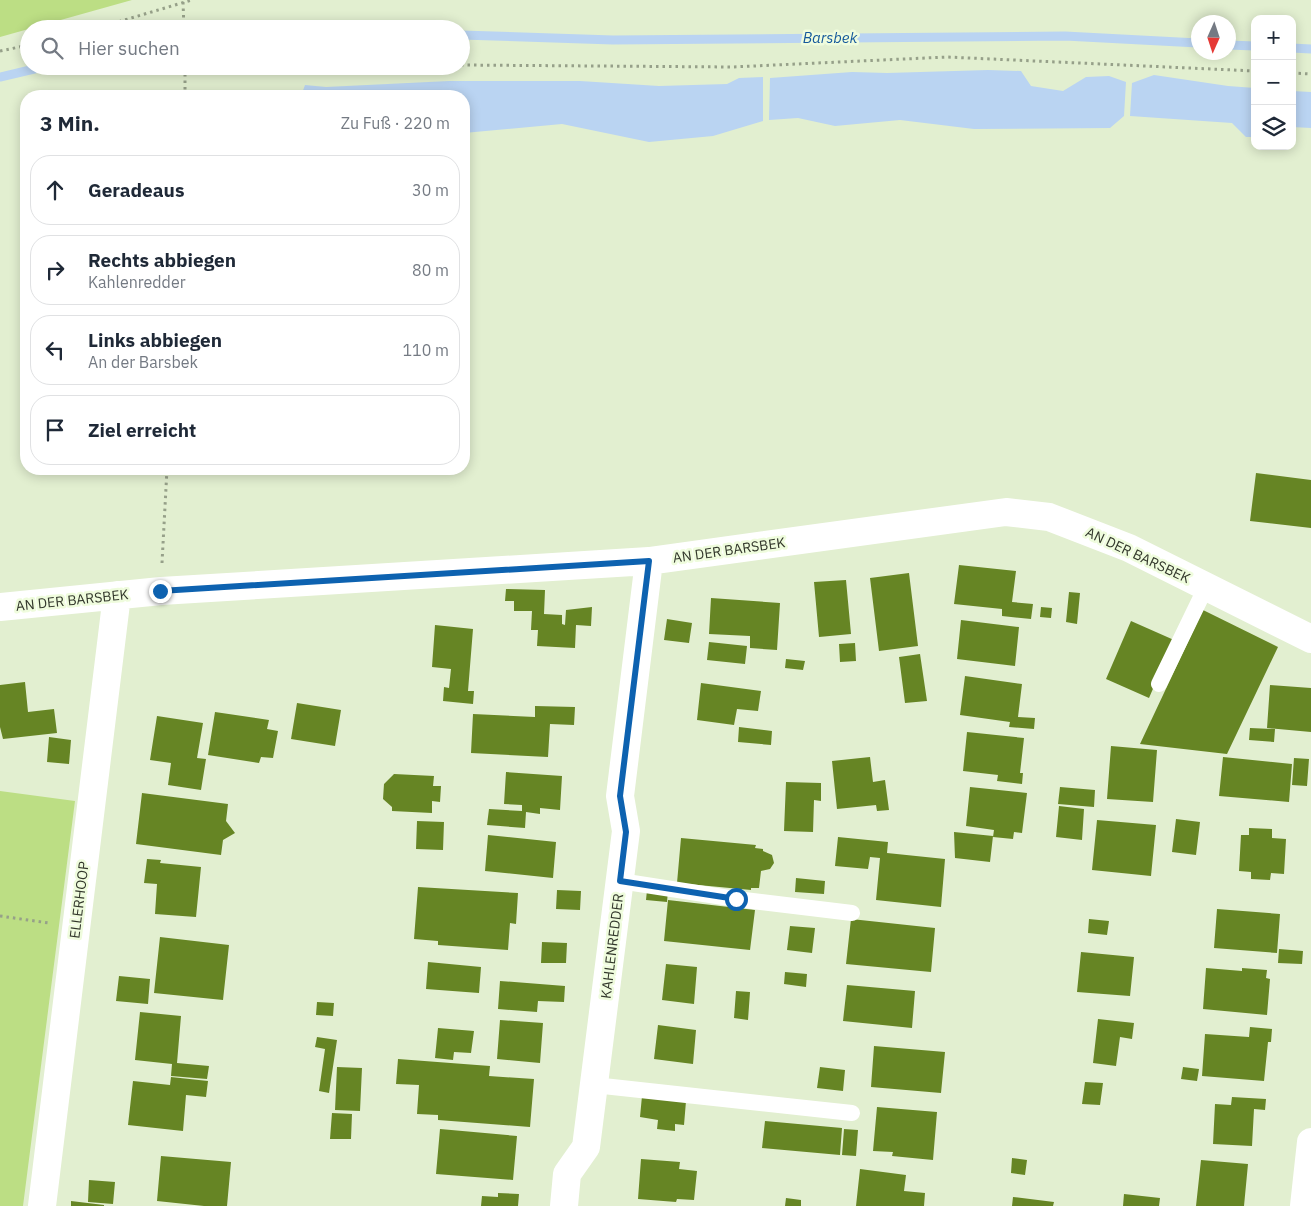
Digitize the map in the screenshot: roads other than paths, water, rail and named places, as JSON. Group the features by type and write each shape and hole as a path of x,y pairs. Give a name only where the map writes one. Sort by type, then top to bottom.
{"street":[{"name":"AN DER BARSBEK","path":"0,607 160,591 649,561 1006,512 1049,517 1129,548 1311,639"},
{"name":"KAHLENREDDER","path":"564,1206 567,1174 586,1147 626,832 620,796 649,561"},
{"name":"ELLERHOOP","path":"42,1206 117,595"},
{"path":"1304,1206 1311,1142"}],"lane":[{"path":"1159,684 1206,587"},
{"path":"620,881 736,899 852,913"},
{"path":"594,1085 852,1113"}],"water":[{"path":"1021,71 1031,86 1063,91 1086,77 1109,76 1126,82 1124,116 1110,128 974,129 900,120 835,126 798,118 769,120 770,78 852,72 887,73"},
{"path":"1154,75 1251,88 1251,137 1246,137 1232,123 1130,116 1132,83"},
{"path":"763,77 763,121 713,136 649,142 562,124 470,132 470,90 303,90 305,85 326,87 449,81 580,81 659,86 727,84 739,78"},
{"path":"1296,91 1311,92 1311,128 1296,127"}],"waterway":[{"name":"Barsbek","path":"470,35 613,40 1065,36 1191,43"},
{"name":"Barsbek","path":"1236,45 1251,46"},
{"name":"Barsbek","path":"1296,48 1311,49"},
{"name":"Barsbek","path":"0,77 20,72"}]}
